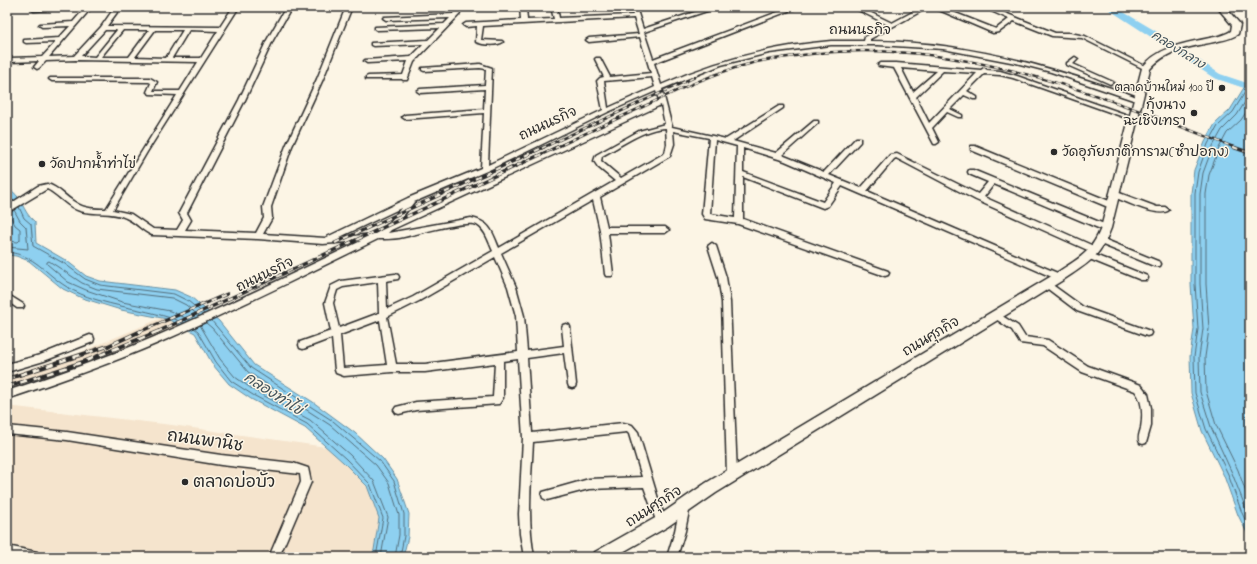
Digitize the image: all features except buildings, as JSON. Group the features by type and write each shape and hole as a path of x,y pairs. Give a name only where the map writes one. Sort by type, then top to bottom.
{"main road":[{"path":"1095,249 1106,228 1146,68 1151,61 1176,48 1222,38 1235,32 1237,28 1234,21 1221,7"},
{"name":"ถนนศุภกิจ","path":"600,557 662,522 732,475 1059,277 1095,249"},
{"path":"7,553 32,557"}],"street":[{"path":"35,7 34,9 59,7"},
{"path":"37,67 89,7"},
{"path":"76,58 103,28 118,7"},
{"path":"109,211 144,152 236,7"},
{"path":"179,234 187,220 183,213 270,40 289,7"},
{"path":"258,236 268,218 267,207 289,146 320,78 349,7"},
{"path":"368,78 406,78 413,59 455,16 459,7"},
{"path":"523,7 524,22"},
{"path":"554,7 557,20"},
{"path":"466,25 557,20 634,11 641,7"},
{"path":"590,40 642,33 716,7"},
{"path":"650,62 796,7"},
{"path":"855,7 892,25"},
{"path":"867,42 867,38 926,7"},
{"path":"935,7 993,31 997,31 1012,19"},
{"path":"985,7 1054,35 1083,37 1146,68"},
{"path":"303,345 336,334 383,315 416,299 668,154 669,126 663,101 634,11"},
{"path":"386,18 455,16"},
{"path":"42,25 75,24"},
{"path":"480,25 478,41 500,42"},
{"path":"377,28 444,26"},
{"path":"103,28 153,30 222,29"},
{"path":"96,59 121,29"},
{"path":"168,60 187,29"},
{"path":"131,59 153,30"},
{"path":"26,41 61,40"},
{"path":"373,44 429,42"},
{"name":"ถนนนรกิจ","path":"7,395 47,382 154,341 224,310 377,237 387,229 411,200 484,169 606,112 711,67 769,51 831,43 867,42 942,47 983,54 1053,71 1138,97"},
{"path":"10,60 76,58 203,60"},
{"path":"367,61 413,59"},
{"path":"598,59 608,79"},
{"path":"1075,60 1070,64 1110,82"},
{"path":"880,65 984,70 1015,77 1134,119"},
{"path":"896,65 936,142"},
{"path":"424,68 489,68 484,169"},
{"path":"913,96 942,69"},
{"path":"928,128 984,70"},
{"path":"606,112 600,81 602,79 654,75"},
{"path":"52,79 150,80 154,82 150,90 152,93 182,93"},
{"path":"420,91 488,87"},
{"path":"1125,89 1138,97"},
{"path":"963,92 975,98"},
{"path":"387,229 663,101"},
{"path":"726,142 781,107"},
{"path":"946,109 960,116"},
{"path":"405,117 487,112"},
{"path":"777,156 816,122"},
{"path":"621,182 600,165 597,161 599,155 643,130 655,126 669,126 777,156 825,175 1059,277"},
{"path":"712,137 706,214 708,217 739,221 885,273"},
{"path":"825,175 858,140"},
{"path":"739,221 740,146"},
{"path":"973,148 1113,199 1156,210 1165,210"},
{"path":"862,192 892,156 895,155 979,198 1095,249 1144,278"},
{"path":"971,172 1106,228"},
{"path":"740,173 823,204 825,204 841,182"},
{"path":"979,198 992,181"},
{"path":"7,210 41,188 47,186 63,195 74,206 83,210 109,211 124,214 134,218 144,228 152,232 258,236 323,241 398,235 460,222 471,221 480,223 488,231 512,287 520,316 524,354 528,438 524,514 525,534 529,557"},
{"path":"596,196 604,230 609,274"},
{"path":"323,241 411,200"},
{"path":"604,230 665,230"},
{"path":"712,246 722,277 726,302 732,475"},
{"path":"1095,249 1157,264"},
{"path":"395,277 382,280 341,284 334,288 329,303 336,334 339,370 344,372 392,368 425,368 569,349"},
{"path":"382,280 383,315 392,368"},
{"path":"1047,284 1071,304 1080,309 1146,333"},
{"path":"7,297 20,306"},
{"path":"996,315 1015,328 1023,340 1045,343 1085,370 1138,388 1143,394 1146,408 1146,426 1143,440"},
{"path":"566,327 572,384"},
{"path":"7,368 51,355 90,339"},
{"path":"399,410 416,406 496,401 498,398 498,358"},
{"path":"528,438 623,427 629,428 633,432 647,482 662,522"},
{"name":"ถนนพานิช","path":"7,430 68,436 221,460 293,468 305,471 306,482 274,557"},
{"path":"547,494 589,484 647,482"},
{"path":"672,557 680,532 685,506"}],"shaded area":[{"path":"161,318 180,325 107,356 7,391 7,376 79,353"},
{"name":"ตลาดบ่อบัว","path":"7,406 172,425 326,447 368,488 379,518 374,550 371,557 93,557 7,547"}],"water":[{"path":"1250,78 1250,539 1238,515 1224,476 1202,431 1191,393 1190,356 1194,329 1191,284 1191,193 1194,170 1205,142 1215,124 1230,110"},
{"name":"คลองท่าไข่","path":"7,188 16,195 30,218 35,222 36,243 67,261 86,276 100,281 175,290 191,297 219,321 254,365 313,402 355,433 383,459 397,479 409,514 408,537 403,557 371,557 374,550 379,518 367,486 305,428 251,399 229,384 213,365 195,333 167,319 121,310 82,298 63,289 29,261 16,256 7,255"}],"waterway":[{"name":"คลองกลาง","path":"1109,7 1151,32 1217,76 1250,87"}],"tunnel":[{"path":"1110,82 1125,89"}],"railway":[{"path":"555,148 711,76 764,61 846,51 904,52 961,60 1017,72 1127,106 1236,148"},
{"path":"542,148 695,77"},
{"path":"335,243 544,147"},
{"path":"157,332 557,147"},
{"path":"1233,147 1250,153"},
{"path":"139,332 227,294"},
{"path":"7,379 108,346 141,331"},
{"path":"7,387 83,362 159,331"}],"place":[{"name":"ตลาดบ้านใหม่ 100 ปี","path":"1222,88"},
{"name":"กุ้งนาง ฉะเชิงเทรา","path":"1194,113"},
{"name":"วัดอุภัยภาติการาม(ซำปอกง)","path":"1054,152"},
{"name":"วัดปากน้ำท่าไข่","path":"42,164"},
{"name":"ตลาดบ่อบัว","path":"185,482"}]}
